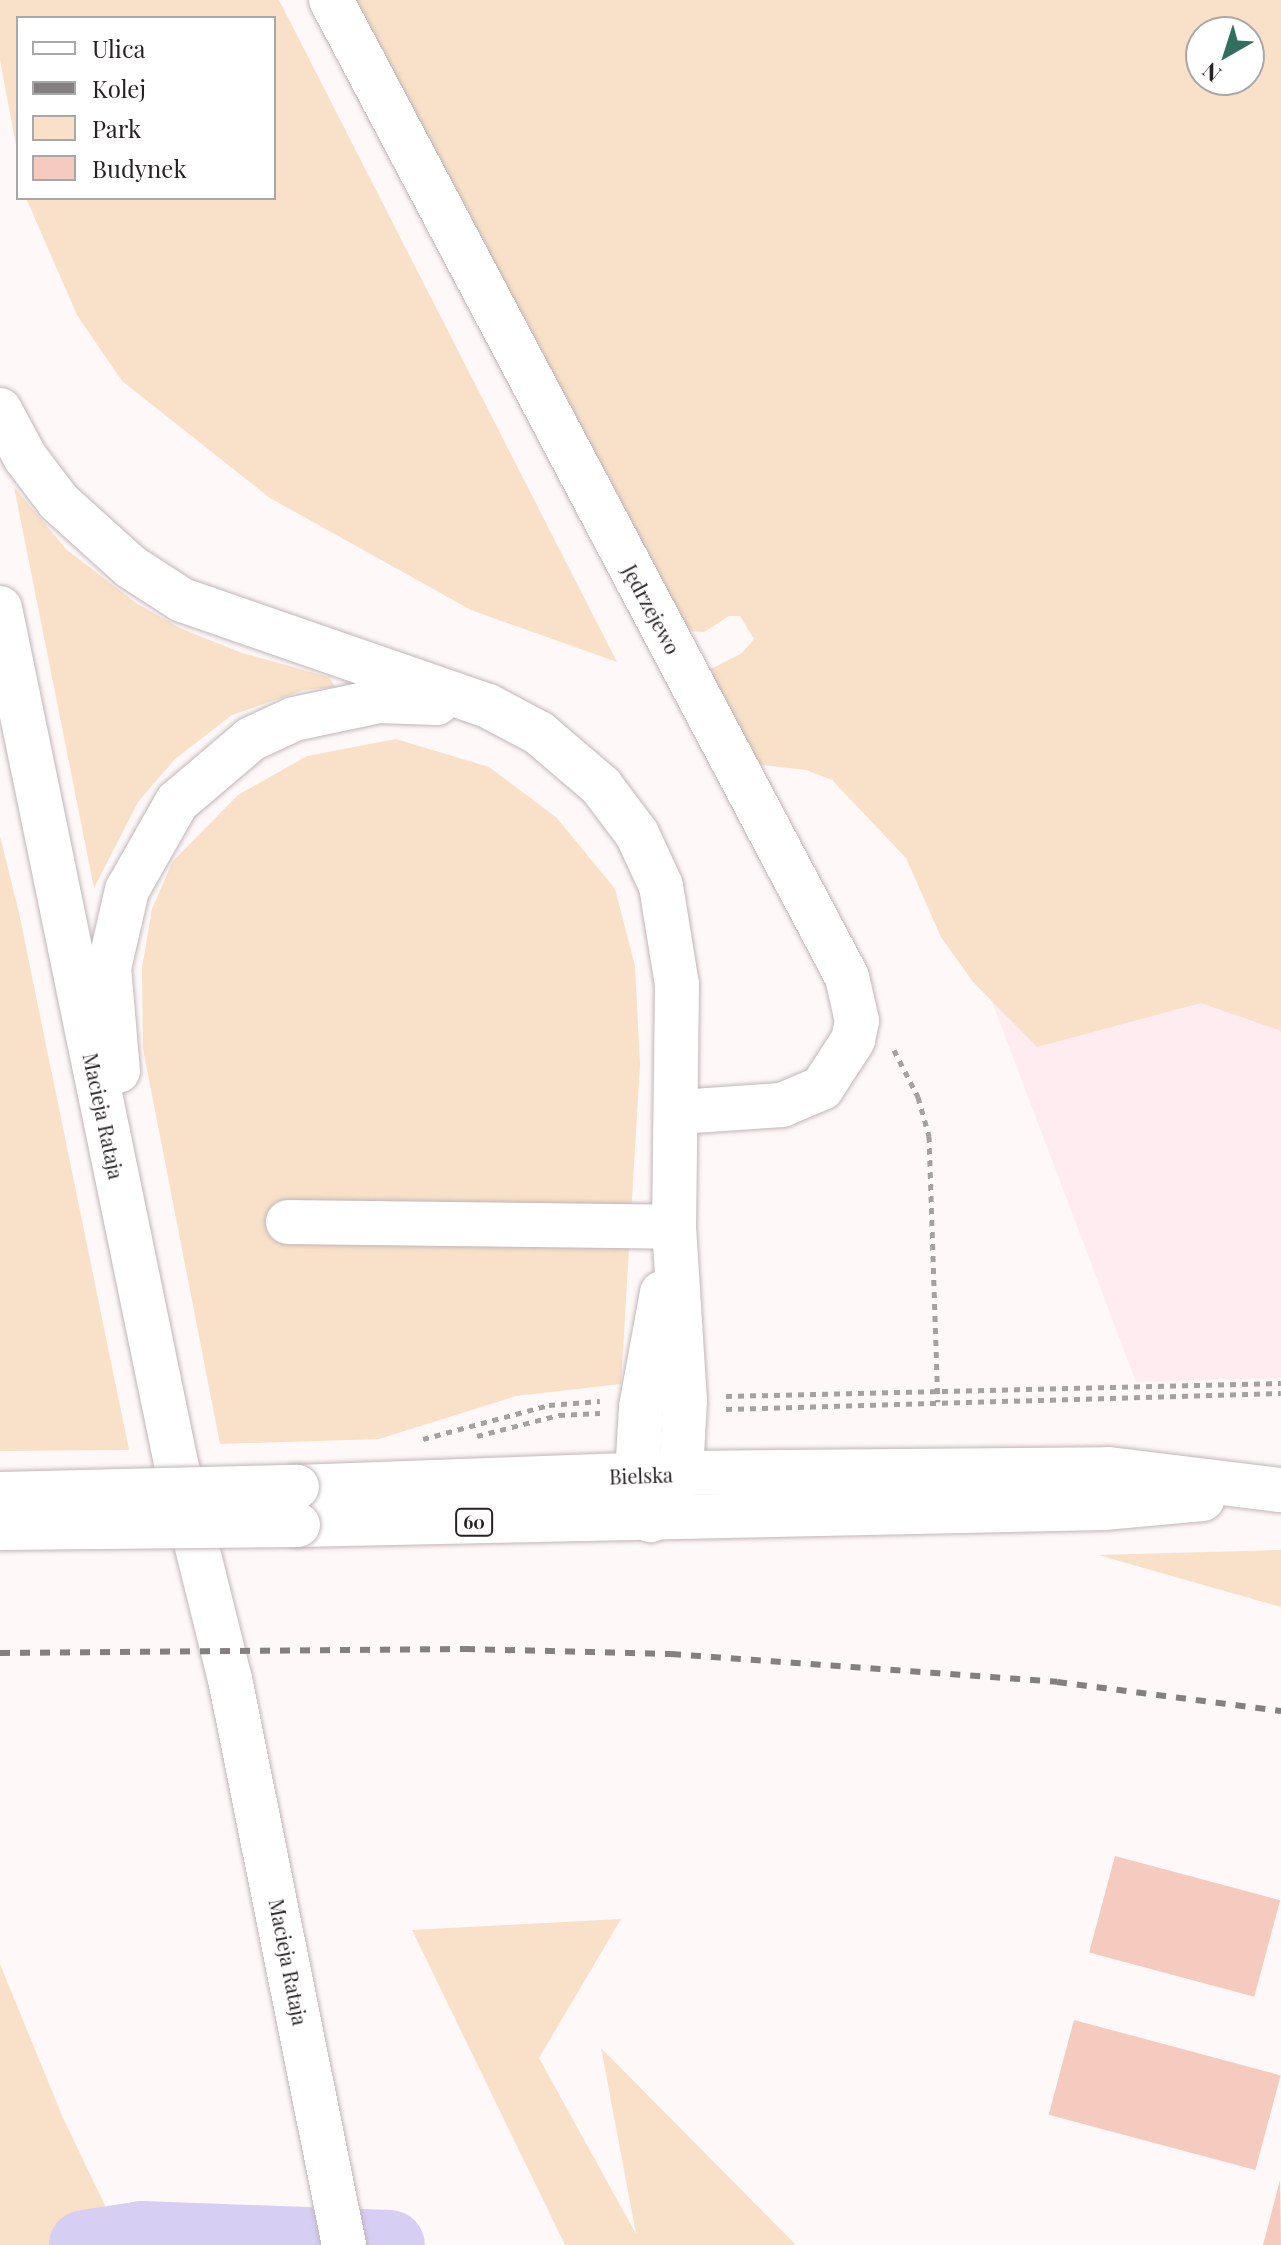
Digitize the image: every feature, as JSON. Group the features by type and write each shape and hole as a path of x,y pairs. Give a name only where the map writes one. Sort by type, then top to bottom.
{"main road":[{"name":"Jędrzejewo","path":"331,0 835,949 847,977 857,1021"},
{"path":"0,410 25,457 59,502 131,567 182,600 488,706 539,733 601,786 637,834 661,886 677,985 678,1112 663,1404 637,1475 651,1520"},
{"name":"Macieja Rataja","path":"0,608 49,857 135,1261 285,1938 344,2245"},
{"path":"135,1261 109,968 127,890 177,802 251,739 294,719 379,701 488,706"},
{"path":"0,759 49,857"},
{"path":"678,1112 758,1109 812,1095 848,1055 857,1021"},
{"path":"288,1222 371,1219 674,1227"},
{"path":"651,1520 681,1473 663,1404"},
{"name":"Bielska","path":"0,1528 681,1473 1109,1469 1281,1490"},
{"name":"Bielska","path":"0,1494 651,1520 1104,1508 1281,1490"}],"path":[{"path":"857,1021 893,1048 925,1117 938,1402"},
{"path":"473,1437 559,1415 663,1404 937,1391 1281,1383"},
{"path":"417,1440 549,1405 938,1402 1281,1393"}],"shaded area":[{"path":"855,0 1281,0 1281,1378 1136,1382 992,1002"}],"green space":[{"path":"0,0 279,0 617,662 471,610 270,498 122,381 77,315 27,200 276,200 276,16 16,16 16,145 0,60"},
{"path":"347,0 1281,0 1281,1031 1201,1003 1037,1047 973,982 941,937 906,858 832,780 806,770 754,764 705,672 742,653 754,639 740,616 729,616 704,632 684,631"},
{"path":"14,487 67,550 136,603 180,628 242,653 329,677 335,687 304,690 232,715 175,759 138,802 94,888"},
{"path":"396,739 489,767 557,818 615,889 635,966 640,1064 621,1384 516,1396 379,1439 220,1444 143,1049 142,968 152,909 173,861 238,795 307,756"},
{"path":"0,836 19,913 129,1450 0,1451"},
{"path":"1281,1550 1281,1607 1098,1555"},
{"path":"621,1919 539,2058 636,2234 601,2048 796,2245 565,2245 412,1930"},
{"path":"0,1964 63,2118 124,2245 0,2245"}],"building":[{"path":"1115,1856 1280,1900 1254,1997 1089,1953"},
{"path":"1074,2020 1281,2075 1255,2170 1049,2115"},
{"path":"1280,2180 1281,2245 1263,2245"}],"waterway":[{"path":"84,2245 142,2236 390,2245"}],"railway":[{"path":"0,1653 465,1649 671,1654 1057,1682 1281,1711"}]}
